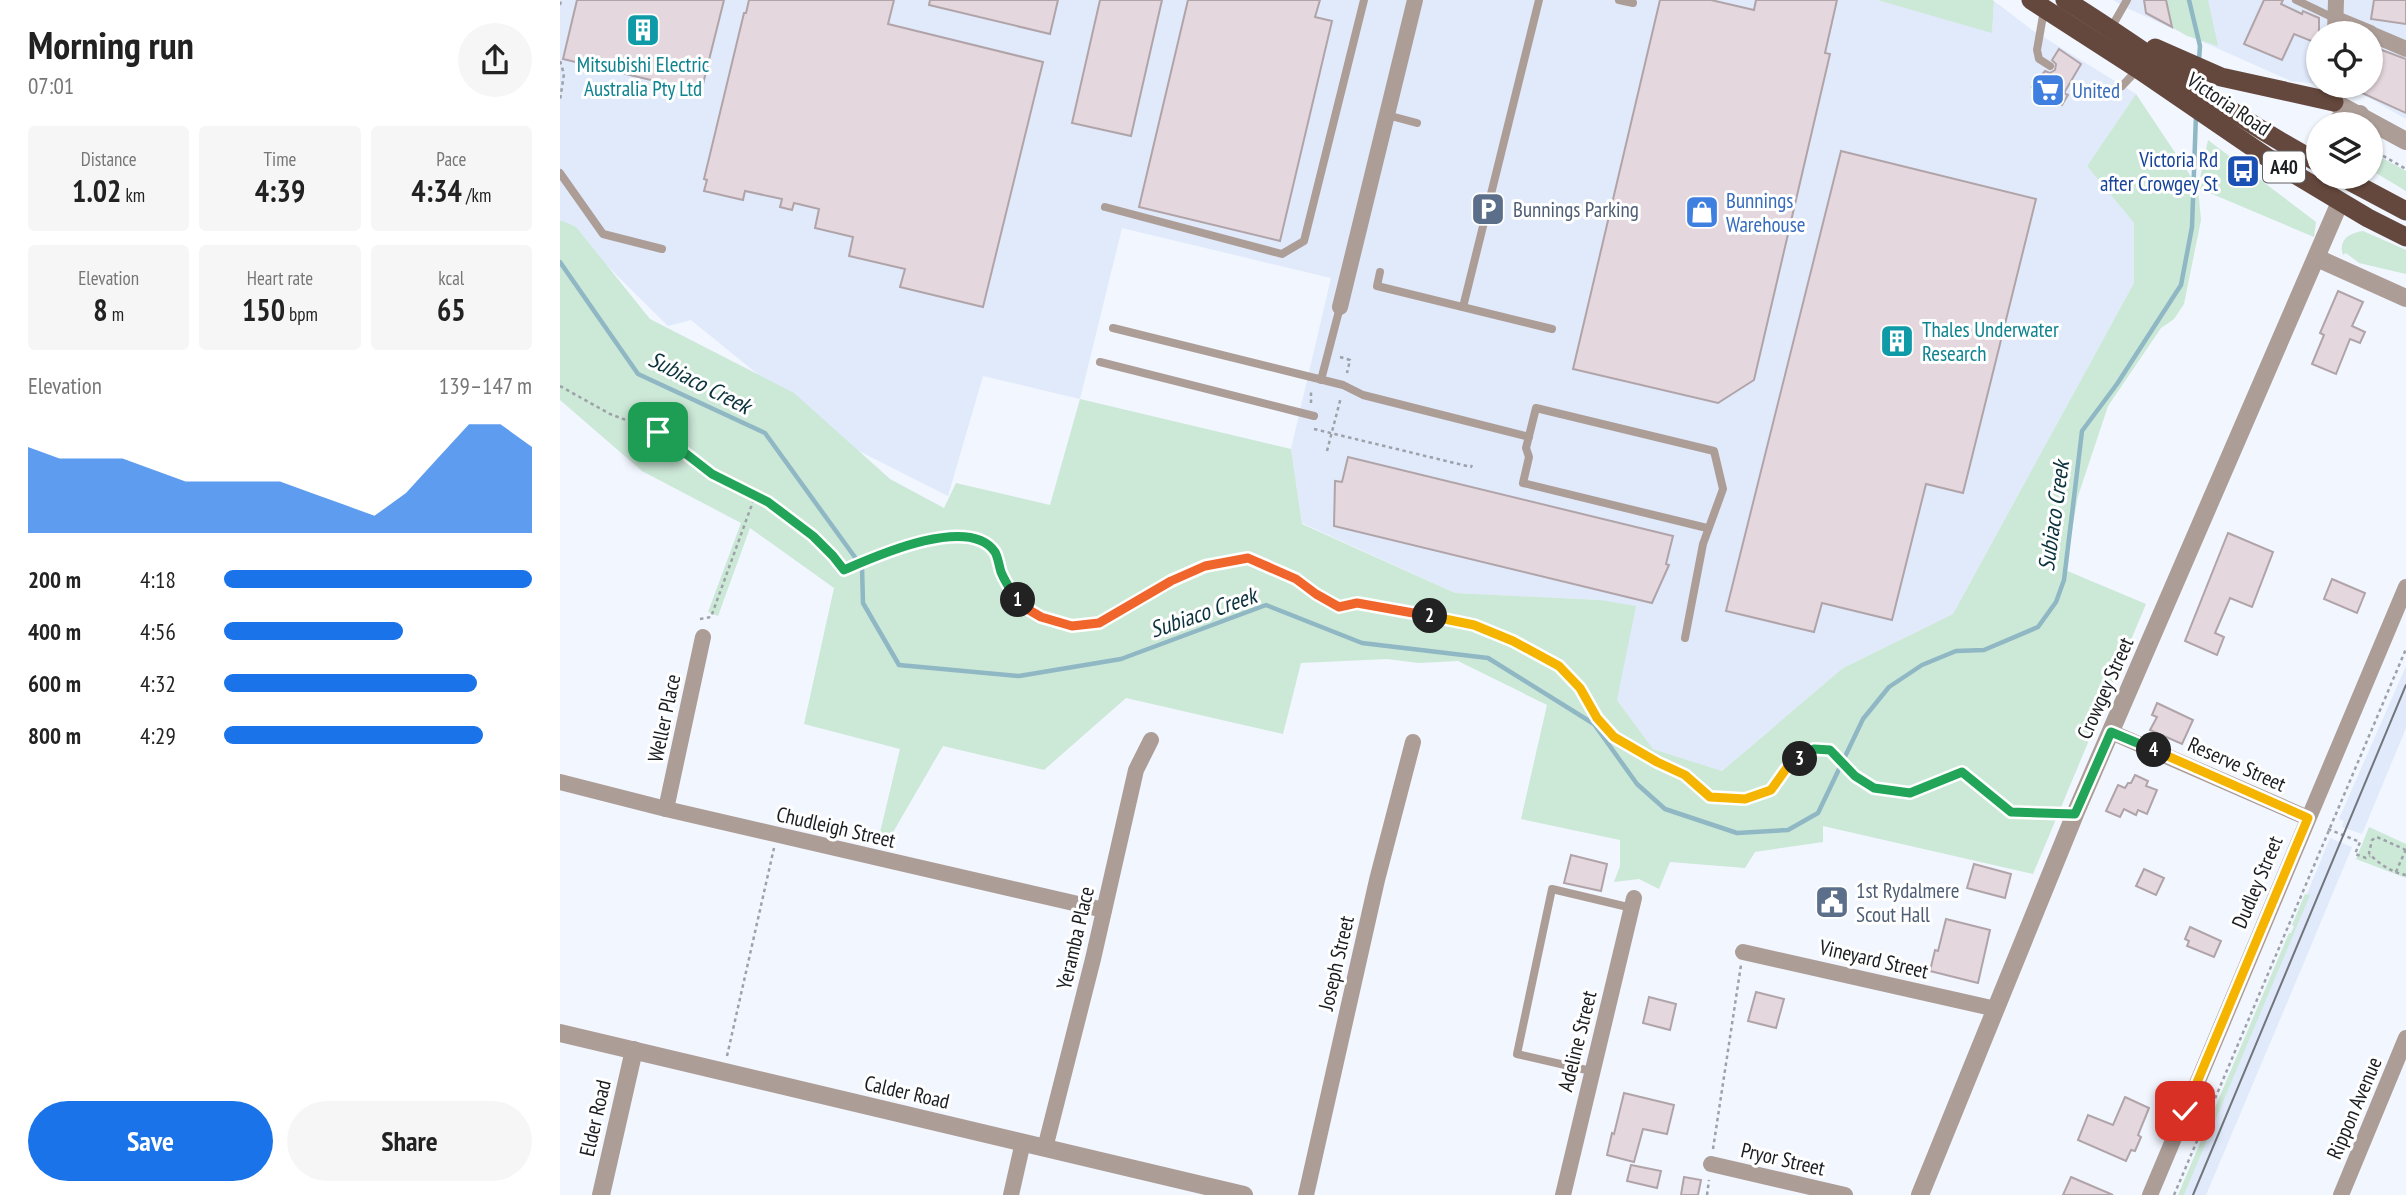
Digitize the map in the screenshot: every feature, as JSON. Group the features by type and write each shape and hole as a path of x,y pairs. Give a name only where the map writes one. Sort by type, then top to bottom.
{"highway":[{"path":"2065,0 2174,64 2336,108"},
{"name":"Victoria Road","path":"2038,4 2227,131 2340,202 2406,237"},
{"name":"Victoria Road","path":"2174,64 2228,109 2306,155"},
{"path":"2365,189 2406,211"}],"street":[{"path":"1340,307 1415,0"},
{"path":"2335,21 2336,0"},
{"path":"2383,39 2406,49"},
{"path":"2336,108 2360,114 2406,141"},
{"name":"Crowgey Street","path":"1920,1195 2075,814 2340,202"},
{"path":"2317,258 2406,298"},
{"name":"Dudley Street","path":"2150,1195 2406,587"},
{"name":"Weller Place","path":"666,809 703,637"},
{"name":"Reserve Street","path":"2111,732 2308,818"},
{"name":"Yeramba Place","path":"1045,1148 1136,770 1151,740"},
{"name":"Joseph Street","path":"1306,1195 1377,880 1413,741"},
{"name":"Chudleigh Street","path":"560,782 1104,910"},
{"name":"Adeline Street","path":"1563,1195 1633,903"},
{"name":"Vineyard Street","path":"1743,951 1996,1009"},
{"name":"Calder Road","path":"560,1033 1244,1195"},
{"name":"Rippon Avenue","path":"2341,1195 2406,1038"},
{"name":"Elder Road","path":"601,1195 634,1050"},
{"path":"1011,1195 1023,1142"},
{"name":"Pryor Street","path":"1711,1164 1845,1195"}],"lane":[{"path":"1105,207 1282,254 1304,241 1364,0"},
{"path":"1463,307 1539,0"},
{"path":"1619,0 1633,4"},
{"path":"2111,28 2127,0"},
{"path":"2296,0 2328,21"},
{"path":"2038,4 2036,50 2039,59 2050,66"},
{"path":"2122,86 2138,69"},
{"path":"1387,116 1417,123"},
{"path":"560,173 603,234 662,249"},
{"path":"1380,272 1377,286 1552,329"},
{"path":"1317,379 1340,307"},
{"path":"1112,328 1343,385 1363,396 1529,437"},
{"path":"1100,362 1311,415"},
{"path":"1685,638 1707,528 1723,489 1714,452 1536,408 1526,448 1529,457 1523,483 1707,528"},
{"path":"1591,1071 1517,1054 1552,889 1633,903"}],"path":[{"path":"560,61 564,74 560,100"},
{"path":"2383,156 2406,169"},
{"path":"1317,379 1308,427 1471,467 1472,465"},
{"path":"560,386 610,414 658,432 712,474 768,502 813,536 844,570 884,552 944,537 975,537 995,551 1002,574 1024,607 1041,617 1072,626 1099,623 1171,581 1205,566 1248,558 1296,579 1339,607 1357,603 1474,625 1513,641 1559,666 1580,688 1597,718 1614,737 1685,775 1710,797 1745,799 1771,790 1786,769 1814,749 1830,750 1855,776 1874,788 1910,793 1962,772 2011,812 2075,814"},
{"path":"701,619 711,617 755,496"},
{"path":"2174,1195 2406,649"},
{"path":"2328,829 2360,842 2355,854 2366,858 2371,856"},
{"path":"727,1056 777,835"},
{"path":"2371,856 2370,845 2377,837 2406,850 2395,872"},
{"path":"2371,856 2395,872 2406,875"},
{"path":"1707,1195 1743,951"}],"shaded area":[{"path":"560,0 1877,0 1992,32 1994,1 2032,30 2136,94 2087,166 2134,223 2134,283 1953,614 1843,668 1722,771 1653,749 1617,700 1600,600 1455,593 1302,523 1291,449 1331,278 1122,228 1080,399 983,376 948,496 841,442 691,320 668,326 560,219"},
{"path":"2113,0 2406,0 2406,119 2370,98 2383,98 2383,21 2306,21 2306,83 2291,81"},
{"path":"2406,666 2406,728 2362,834 2342,827 2344,821 2339,819"},
{"path":"2330,838 2352,847 2206,1195 2184,1195 2309,896 2307,894"}],"green space":[{"path":"1877,0 1992,0 1992,33"},
{"path":"2166,0 2208,0 2218,46 2187,36 2172,27"},
{"path":"2136,94 2198,187 2208,140 2316,222 2314,237 2198,188 2201,220 2184,304 2174,319 2161,328 2108,406 2078,496 2065,570 2146,604 2033,874 1823,826 1823,842 1755,852 1745,868 1670,862 1659,889 1639,879 1614,882 1620,866 1620,840 1521,819 1547,705 1458,661 1418,663 1387,659 1301,663 1283,734 1126,698 1044,770 943,746 885,846 877,845 900,749 804,724 834,588 750,528 718,616 708,612 741,523 642,471 560,400 560,220 576,227 650,319 794,393 890,479 944,508 956,483 1050,505 1080,399 1291,449 1302,524 1455,593 1600,600 1636,606 1617,700 1653,749 1722,771 1843,668 1953,614 2134,283 2134,223 2087,166"},
{"path":"2383,158 2406,171 2406,191 2383,177"},
{"path":"2363,231 2406,250 2406,274 2359,263 2346,253 2343,255 2343,241 2353,233"},
{"path":"2369,827 2406,844 2406,878 2356,859"},
{"path":"2305,894 2310,895 2184,1195 2178,1195 2294,926 2292,925"}],"building":[{"name":"Mitsubishi Electric Australia Pty Ltd","path":"577,0 724,0 701,92 563,59"},
{"path":"749,0 894,0 888,24 1043,62 983,307 900,287 905,269 849,256 853,237 815,228 819,209 794,203 792,210 780,207 782,199 745,191 743,200 704,191 707,180 704,179"},
{"path":"930,0 1058,0 1050,34 929,5"},
{"path":"1100,0 1162,0 1131,136 1072,123"},
{"path":"1188,0 1320,0 1315,17 1332,21 1280,241 1139,207"},
{"name":"Bunnings Warehouse","path":"1660,0 1711,0 1754,10 1756,0 1837,0 1825,53 1830,54 1754,380 1718,403 1573,369"},
{"path":"2144,0 2166,0 2172,27 2146,13"},
{"path":"2264,0 2283,0 2281,4 2302,14 2303,11 2319,18 2319,21 2306,21 2306,39 2294,34 2282,60 2244,44"},
{"path":"2374,0 2406,0 2406,24 2371,19"},
{"path":"2059,49 2081,64 2064,93 2068,95 2062,105 2032,87 2045,71 2050,73 2055,70 2056,64 2052,60"},
{"path":"2383,50 2406,59 2406,113 2373,98 2383,98"},
{"name":"Thales Underwater Research","path":"1841,151 2036,199 1963,493 1926,484 1892,620 1822,603 1814,632 1726,611"},
{"path":"2338,291 2363,302 2352,326 2365,332 2360,343 2350,339 2336,374 2312,364 2324,335 2320,333"},
{"path":"1348,457 1673,536 1666,564 1669,565 1652,603 1334,526 1335,481 1342,482"},
{"path":"2228,533 2273,552 2252,607 2230,598 2215,633 2224,637 2217,655 2185,641"},
{"path":"2332,579 2365,593 2357,613 2324,599"},
{"path":"2157,703 2193,720 2182,744 2150,730 2157,717 2152,715"},
{"path":"2135,775 2148,781 2146,786 2157,790 2147,814 2138,810 2136,815 2124,809 2120,817 2106,811 2118,785 2125,788"},
{"path":"1571,855 1607,864 1601,891 1564,883"},
{"path":"1974,864 2011,874 2005,898 1967,888"},
{"path":"2144,869 2164,878 2156,895 2136,886"},
{"path":"1946,919 1990,930 1978,983 1930,971"},
{"path":"2190,927 2221,941 2214,957 2187,946 2189,941 2185,939"},
{"path":"1756,992 1784,999 1776,1028 1748,1021"},
{"path":"1649,997 1676,1004 1670,1030 1643,1023"},
{"path":"1624,1093 1674,1105 1667,1134 1643,1129 1634,1162 1607,1155"},
{"path":"2125,1097 2149,1108 2138,1135 2141,1137 2135,1151 2131,1150 2126,1161 2078,1140 2088,1115 2113,1125"},
{"path":"1631,1165 1661,1171 1657,1188 1627,1181"},
{"path":"1684,1177 1701,1180 1698,1195 1681,1195"},
{"path":"2071,1177 2113,1195 2063,1195"}],"waterway":[{"name":"Subiaco Creek","path":"2189,0 2200,46 2199,60"},
{"name":"Subiaco Creek","path":"560,262 638,374 765,433 862,567 863,603 899,665 1019,676 1121,659 1266,605 1362,643 1488,658 1594,724 1637,784 1665,809 1737,833 1788,830 1818,813 1863,719 1889,687 1922,665 1956,651 1984,650 2038,627 2056,602 2064,580 2082,431 2117,384 2181,285 2192,227 2196,114"}],"tram line":[{"path":"2193,1195 2406,685"}],"place":[{"name":"Mitsubishi Electric Australia Pty Ltd","path":"643,30"},
{"name":"United","path":"2048,90"},
{"name":"Victoria Rd after Crowgey St","path":"2243,171"},
{"name":"Bunnings Parking","path":"1488,209"},
{"name":"Bunnings Warehouse","path":"1702,212"},
{"name":"Thales Underwater Research","path":"1897,341"},
{"name":"1st Rydalmere Scout Hall","path":"1832,902"}],"route":[{"path":"658,432 712,474 768,502 813,536 844,570 884,552 944,537 975,537 995,551 1002,574 1024,607 1041,617 1072,626 1099,623 1171,581 1205,566 1248,558 1296,579 1339,607 1357,603 1474,625 1513,641 1559,666 1580,688 1597,718 1614,737 1685,775 1710,797 1745,799 1771,790 1786,769 1814,749 1830,750 1855,776 1874,788 1910,793 1962,772 2011,812 2075,814 2111,732 2308,818 2185,1111"}]}
